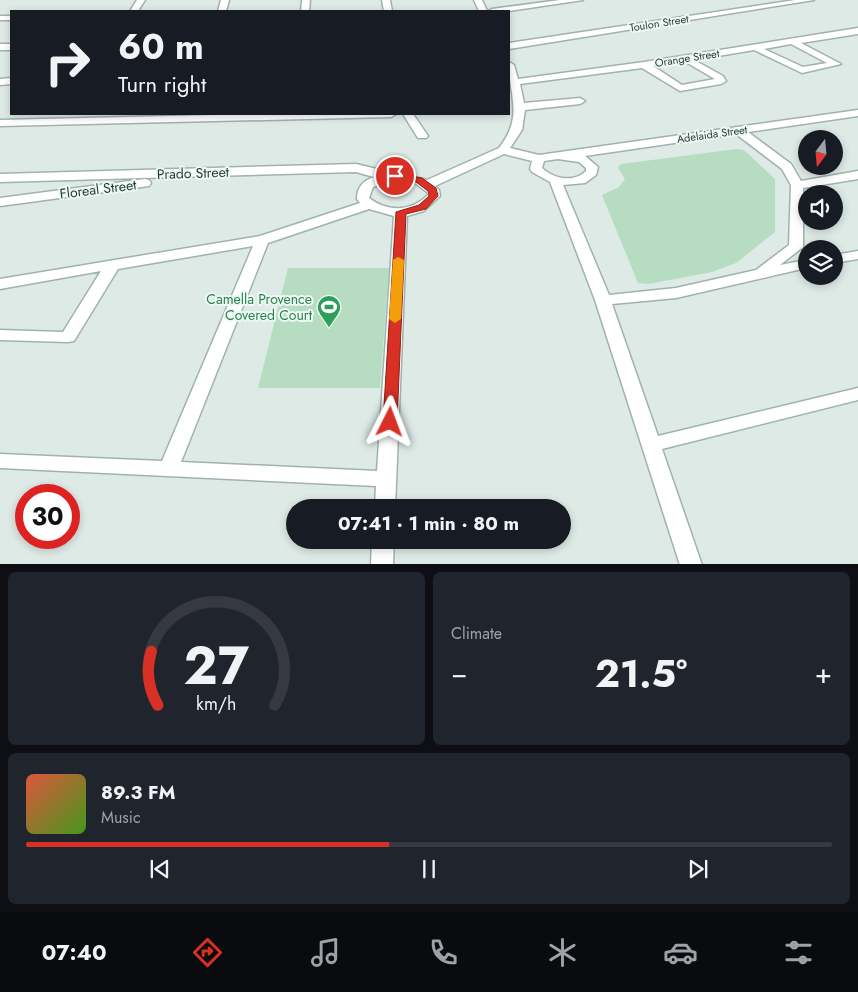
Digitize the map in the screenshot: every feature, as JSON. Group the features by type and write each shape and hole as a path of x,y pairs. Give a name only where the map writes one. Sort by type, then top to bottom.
{"street":[{"path":"500,10 579,0"},
{"name":"Toulon Street","path":"510,46 810,0"},
{"name":"Orange Street","path":"515,82 644,65 856,32"},
{"path":"756,48 802,70 836,64 793,42"},
{"path":"644,65 680,88 721,81 720,78 686,58"},
{"path":"428,184 503,150 518,129 521,108 510,68"},
{"path":"521,108 580,101"},
{"name":"Adelaida Street","path":"539,159 551,155 566,155 858,113"},
{"path":"0,123 71,118 301,115"},
{"path":"409,115 422,136"},
{"path":"738,130 786,167 797,184 796,247 760,272"},
{"path":"503,150 539,159 536,169 542,176 555,180 583,179 592,172 592,167 583,159 566,155"},
{"name":"Prado Street","path":"0,178 356,168 377,173 383,178"},
{"name":"Floreal Street","path":"0,202 226,172"},
{"path":"797,184 858,175"},
{"path":"407,177 428,184 433,190 434,196 423,207 401,212 377,209 368,205 363,199 362,193 365,187 383,178 407,177"},
{"path":"555,180 604,300 691,564"},
{"path":"0,284 262,240 368,205"},
{"path":"386,499 401,212"},
{"path":"169,468 262,240"},
{"path":"843,258 858,255"},
{"path":"604,300 657,296 720,284 760,272 798,265"},
{"path":"0,335 68,338 112,266"},
{"path":"653,444 858,394"},
{"path":"0,461 387,479"},
{"path":"382,564 383,549"}],"green space":[{"path":"737,149 744,150 775,179 775,232 736,263 712,272 648,284 638,283 602,195 619,187 625,179 618,168 621,164"},
{"name":"Camella Provence Covered Court","path":"288,268 389,268 380,388 258,388"}],"slow traffic":[{"path":"395,319 398,260"}],"place":[{"name":"Camella Provence Covered Court","path":"329,328"}],"route":[{"path":"390,422 401,212 423,207 434,196 433,190 428,184 407,177 395,176"}]}
